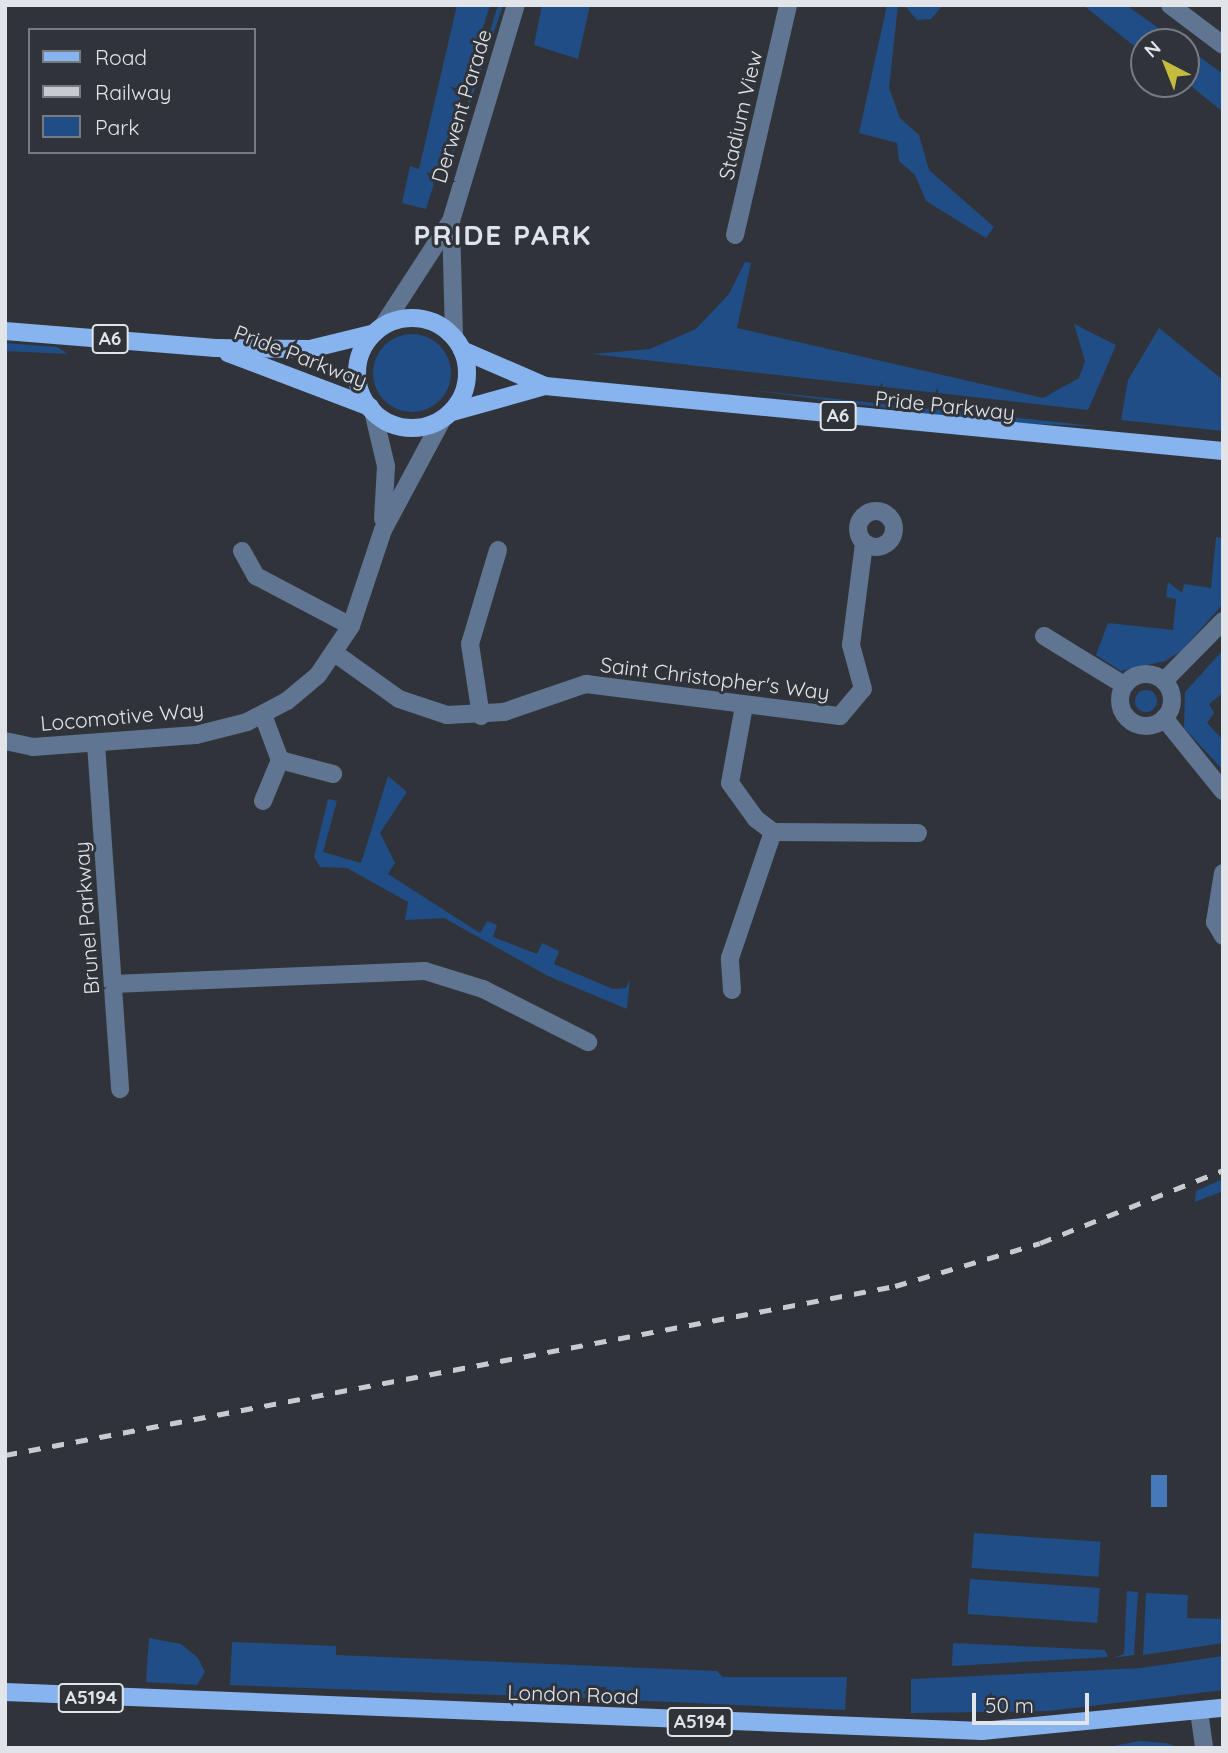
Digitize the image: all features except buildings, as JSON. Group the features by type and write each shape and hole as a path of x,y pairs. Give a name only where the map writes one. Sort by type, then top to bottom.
{"main road":[{"name":"A6","path":"377,329 421,318 458,343"},
{"name":"Pride Parkway","path":"5,331 215,348 310,349 377,329"},
{"path":"372,409 357,367 377,329"},
{"name":"Pride Parkway","path":"458,343 545,386 1131,446 1223,451"},
{"path":"447,416 466,381 458,343"},
{"name":"Pride Parkway","path":"215,348 372,409"},
{"name":"Pride Parkway","path":"447,416 545,386"},
{"name":"A6","path":"372,409 404,428 447,416"},
{"name":"Pride Parkway","path":"1131,446 1223,464"},
{"name":"London Road","path":"5,1692 982,1731 1223,1708"}],"street":[{"name":"Derwent Parade","path":"377,329 451,221 516,5"},
{"name":"Stadium View","path":"735,235 788,5"},
{"path":"1171,5 1223,45"},
{"name":"Derwent Parade","path":"451,221 458,343"},
{"name":"Locomotive Way","path":"372,409 386,466 383,530"},
{"name":"Locomotive Way","path":"5,741 33,747 96,744 211,732 263,715 299,692 335,654 351,626 383,530 447,416"},
{"name":"Saint Christopher's Way","path":"335,654 413,706 481,716 586,684 830,717 855,705 863,689 851,645 864,543"},
{"path":"481,716 470,644 498,550"},
{"path":"242,551 256,576 351,626"},
{"path":"1164,681 1223,621"},
{"path":"1045,636 1125,685"},
{"path":"1144,674 1164,681 1172,699 1164,718 1146,725 1126,717 1120,701 1125,685 1144,674"},
{"path":"744,706 730,783 746,811 773,832 918,833"},
{"path":"263,715 280,760 263,801"},
{"path":"1164,718 1223,791"},
{"name":"Brunel Parkway","path":"96,744 120,1089"},
{"path":"280,760 332,774"},
{"path":"732,990 730,958 773,832"},
{"path":"1223,873 1215,922 1223,936"},
{"path":"113,984 425,971 483,989 588,1042"},
{"path":"1199,1711 1205,1748"}],"green space":[{"path":"457,5 490,5 426,209 402,203 410,166 419,169"},
{"path":"498,5 503,5 441,189"},
{"path":"542,5 590,5 578,59 534,45"},
{"path":"887,5 898,5 889,88 900,118 919,135 929,170 994,227 986,238 926,201 915,175 899,161 897,143 859,133"},
{"path":"904,5 943,5 931,19 917,20"},
{"path":"1083,5 1126,5 1158,28 1130,28 1130,43"},
{"path":"1200,57 1223,74 1223,112 1200,93"},
{"path":"745,262 751,263 737,328 1043,398 1079,378 1085,361 1074,324 1116,345 1088,410 592,354 650,349 696,329 729,294"},
{"path":"1159,328 1223,380 1223,431 1121,420 1128,380"},
{"path":"412,334 427,337 440,345 448,358 451,373 448,388 440,401 427,409 412,412 397,409 384,401 376,388 373,373 376,358 384,345 397,337"},
{"path":"5,343 57,347 68,354 5,351"},
{"path":"751,390 1094,426 999,423"},
{"path":"1216,537 1223,538 1223,604 1181,651 1165,661 1121,671 1096,655 1108,623 1173,630 1176,599 1166,597 1168,582 1182,593 1184,584 1211,588"},
{"path":"1223,650 1223,693 1209,704 1214,713 1207,723 1223,740 1223,770 1184,728 1185,692"},
{"path":"1146,690 1154,693 1157,701 1154,709 1146,712 1138,709 1135,701 1138,693"},
{"path":"388,776 407,792 380,833 395,863 388,874 480,933 487,921 497,925 493,937 537,954 542,943 559,951 554,964 613,989 626,988 630,979 627,1009 548,976 444,918 405,920 408,902 347,868 320,867 314,857 328,799 337,801 323,852 361,863"},
{"path":"1223,1179 1223,1191 1195,1202 1196,1191"},
{"path":"974,1533 1101,1542 1098,1577 972,1568"},
{"path":"970,1579 1100,1588 1097,1623 968,1614"},
{"path":"1127,1591 1138,1592 1134,1655 1113,1658 1124,1654"},
{"path":"1146,1593 1188,1595 1187,1618 1223,1619 1223,1643 1143,1655"},
{"path":"149,1638 181,1644 198,1658 205,1672 197,1685 146,1682"},
{"path":"232,1642 336,1646 336,1655 717,1671 723,1677 847,1677 845,1710 606,1699 606,1687 600,1687 599,1699 230,1685"},
{"path":"953,1643 1105,1650 1108,1657 952,1666"},
{"path":"1223,1656 1223,1690 1049,1711 911,1713 911,1679 1141,1668"},
{"path":"1139,1741 1166,1743 1180,1748 1103,1748"}],"shaded area":[{"path":"1151,1475 1167,1475 1167,1507 1151,1507"}],"railway":[{"path":"5,1455 895,1286 1040,1243 1223,1170"}],"district":[{"name":"PRIDE PARK","path":"503,235"}]}
